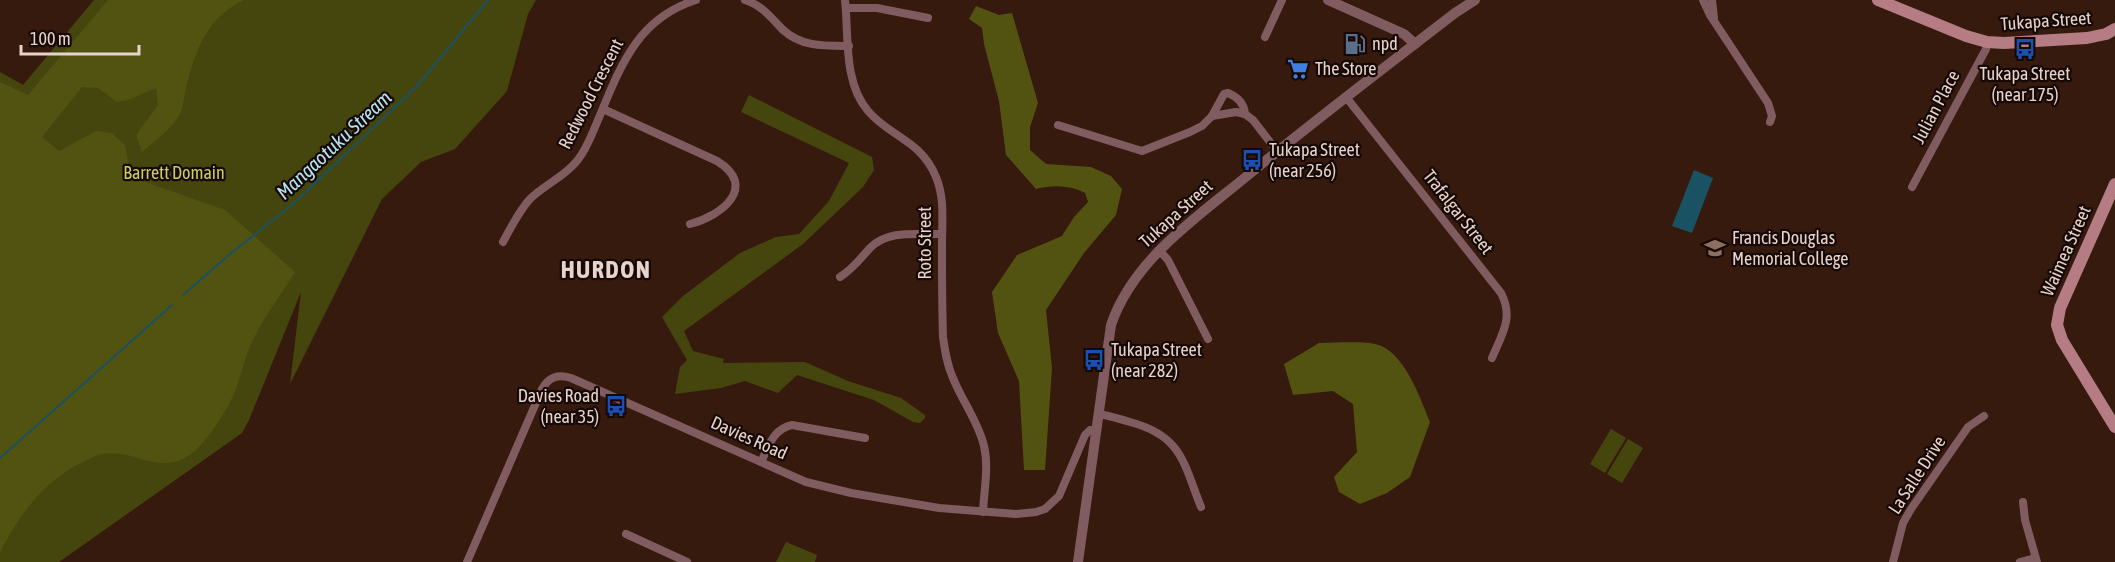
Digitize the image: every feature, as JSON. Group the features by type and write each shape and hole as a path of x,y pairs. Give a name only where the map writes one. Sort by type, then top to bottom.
{"main road":[{"name":"Tukapa Street","path":"1878,0 1966,36 1987,42 2087,38 2106,34 2115,29"},
{"name":"Waimea Street","path":"2115,184 2064,298 2057,325 2062,340 2115,427"}],"street":[{"name":"Redwood Crescent","path":"502,242 531,199 577,161 586,148 627,55 640,36 672,9 696,0"},
{"path":"745,0 759,7 798,39 820,46 849,46"},
{"path":"1265,37 1282,0"},
{"path":"1328,0 1404,34 1415,44"},
{"name":"Tukapa Street","path":"1078,562 1106,348 1114,314 1133,281 1160,251 1193,221 1277,151 1475,0"},
{"path":"1703,0 1768,103 1772,116 1770,122"},
{"path":"1712,0 1715,22"},
{"path":"845,4 928,18"},
{"name":"Roto Street","path":"845,4 854,86 861,100 878,121 919,151 933,169 941,192 943,337 953,379 976,422 984,446 986,470 983,512"},
{"name":"Julian Place","path":"1912,187 1986,50 1987,42"},
{"path":"1058,125 1142,151 1202,126 1212,116 1224,94 1228,93 1239,98 1245,114"},
{"name":"Trafalgar Street","path":"1346,97 1501,293 1508,315 1492,358"},
{"path":"603,109 717,161 730,172 735,186 730,201 718,213 690,224"},
{"path":"1212,116 1228,112 1245,114 1253,120 1277,151"},
{"path":"840,277 851,271 870,248 881,239 901,235 942,234"},
{"path":"1160,251 1168,260 1208,339"},
{"name":"Davies Road","path":"467,562 542,389 553,377 559,375 571,378 806,482 827,489 939,508 1026,514 1044,509 1053,503 1065,486 1082,440 1090,430 1095,431"},
{"path":"1098,414 1156,430 1170,441 1181,458 1201,507"},
{"name":"La Salle Drive","path":"1893,562 1903,523 1911,508 1968,427 1984,416"},
{"path":"762,462 770,444 782,428 792,425 865,438"},
{"path":"2020,562 2036,560 2025,520 2023,502"},
{"path":"626,534 687,562"}],"green space":[{"name":"Barrett Domain","path":"94,0 536,0 528,14 507,91 455,149 421,162 382,199 290,384 301,292 242,433 59,562 0,562 0,72 23,85"},
{"path":"749,95 872,157 874,170 863,187 803,244 684,331 693,351 724,359 723,363 805,362 848,381 901,398 925,415 920,423 913,422 874,400 797,375 778,393 745,381 721,388 675,394 680,367 687,360 662,317 683,296 740,253 776,237 799,234 829,201 849,163 741,112"},
{"path":"1611,429 1626,438 1605,473 1590,464"},
{"path":"1628,439 1643,448 1622,483 1607,474"},
{"path":"786,542 817,555 815,562 776,562"}],"shaded area":[{"path":"108,0 244,0 222,14 207,33 192,67 181,112 169,128 142,152 136,135 158,105 156,88 131,99 117,102 98,88 82,87 42,137 59,151 96,131 112,133 125,145 129,167 134,178 225,210 295,272 256,333 229,404 213,430 196,450 183,459 172,462 161,463 115,453 101,454 85,461 58,478 35,499 0,552 0,82 28,95"},
{"path":"976,6 999,15 1012,13 1038,103 1030,127 1030,150 1046,164 1091,167 1111,176 1122,189 1116,215 1084,253 1046,310 1052,368 1045,470 1024,470 1019,381 998,333 992,292 1017,255 1062,236 1074,217 1088,202 1085,193 1073,188 1055,186 1036,189 1006,155 999,101 982,28 969,19"},
{"path":"1355,342 1375,344 1385,348 1403,365 1410,376 1430,422 1410,477 1387,493 1360,504 1339,492 1334,477 1357,452 1353,404 1333,391 1293,395 1284,364 1319,343"}],"water":[{"path":"1694,170 1713,178 1692,233 1672,226"}],"waterway":[{"name":"Mangaotuku Stream","path":"183,295 293,204 417,86 488,0"},
{"name":"Mangaotuku Stream","path":"0,458 172,305"}],"place":[{"name":"npd","path":"1355,44"},
{"name":"Tukapa Street (near 175)","path":"2025,49"},
{"name":"The Store","path":"1298,69"},
{"name":"Tukapa Street (near 256)","path":"1252,160"},
{"name":"Francis Douglas Memorial College","path":"1715,248"},
{"name":"Tukapa Street (near 282)","path":"1094,360"},
{"name":"Davies Road (near 35)","path":"616,406"}],"district":[{"name":"HURDON","path":"606,270"}]}
